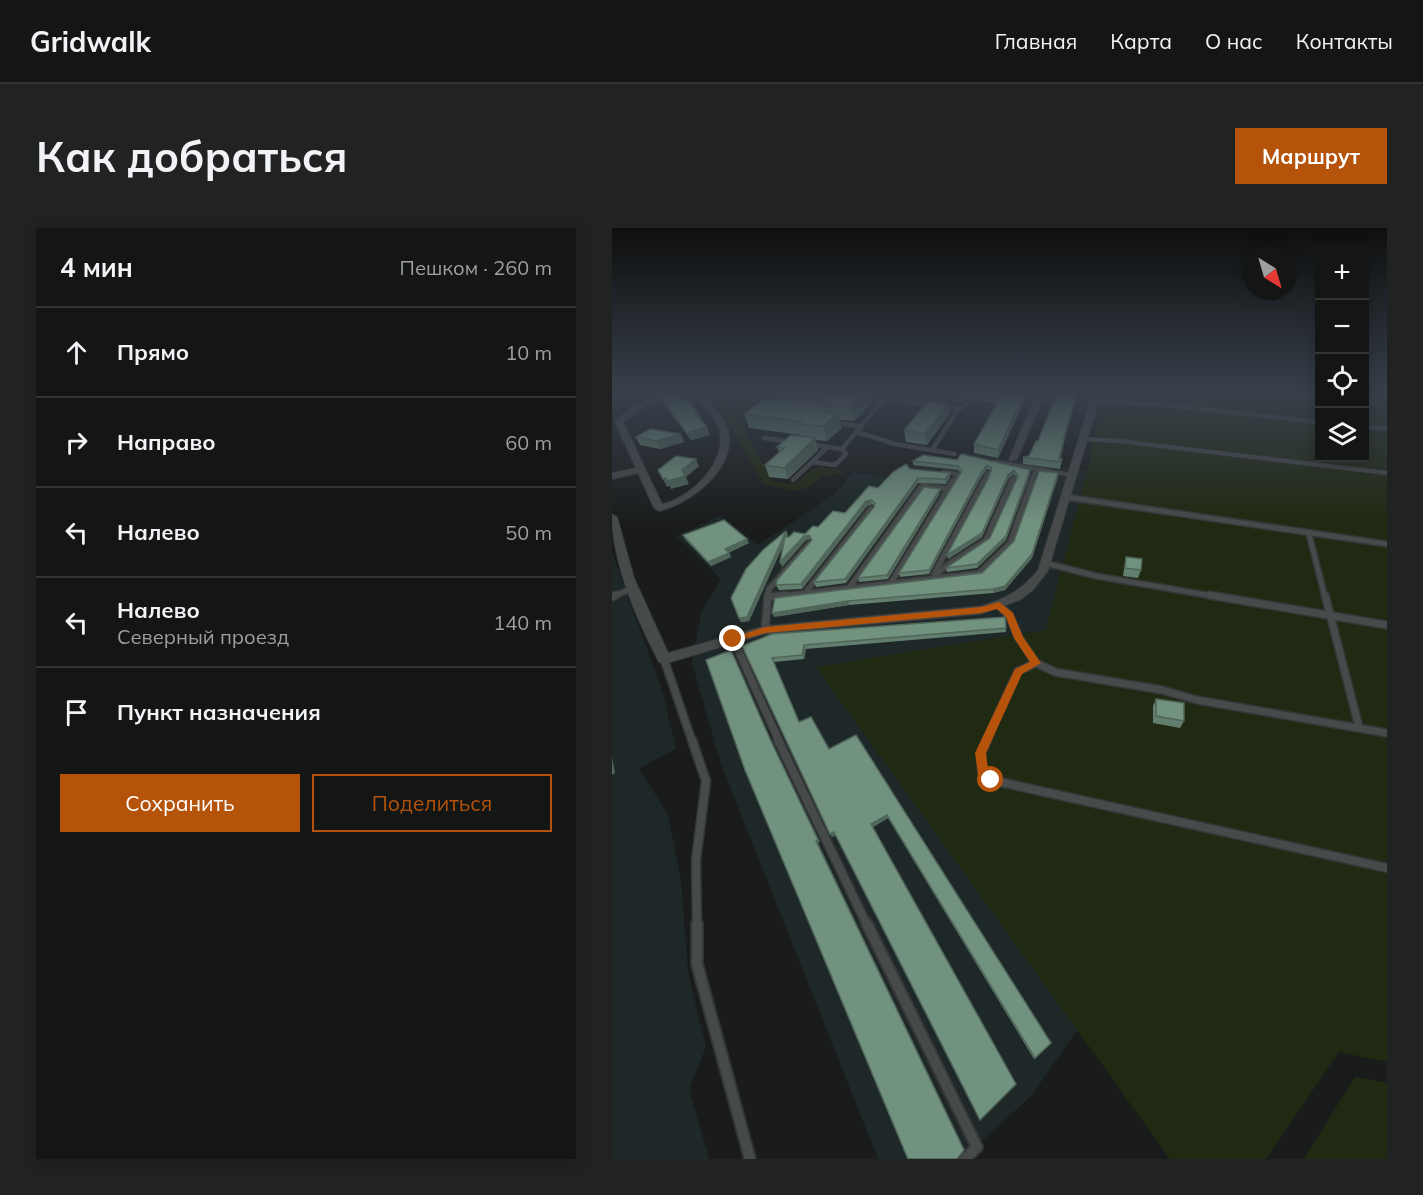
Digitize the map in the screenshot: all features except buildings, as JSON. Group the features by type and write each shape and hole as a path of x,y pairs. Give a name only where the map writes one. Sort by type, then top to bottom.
{"street":[{"path":"625,436 658,508 670,507 678,503 718,466 725,436"},
{"path":"1013,459 1023,436"},
{"path":"612,517 615,545 664,659 765,630 981,610 1013,601 1031,588 1043,571 1083,439"},
{"path":"612,476 640,470"}],"lane":[{"path":"842,449 853,436"},
{"path":"871,436 895,444 955,454"},
{"path":"932,450 941,436"},
{"path":"764,438 795,443"},
{"path":"1083,439 1119,441 1387,473"},
{"path":"806,444 842,449 846,454 835,465 812,462"},
{"path":"793,480 827,447"},
{"path":"985,460 1072,477"},
{"path":"768,597 979,573 1010,543 1036,470"},
{"path":"891,583 958,474 934,471"},
{"path":"932,579 988,473"},
{"path":"932,579 947,565 986,540 1014,478"},
{"path":"849,588 922,486 949,489"},
{"path":"1066,497 1387,544"},
{"path":"806,592 871,509"},
{"path":"1309,534 1359,727"},
{"path":"765,630 769,589 809,544"},
{"path":"1045,563 1096,576 1387,625"},
{"path":"612,597 632,588"},
{"path":"999,605 1010,615 1019,638 1036,663 1055,672 1162,690 1197,700 1387,733"},
{"path":"733,639 798,785 977,1147 965,1159"},
{"path":"664,659 706,781 696,860 697,964 750,1159"},
{"path":"1036,663 1018,671 981,753 982,771 991,780 1387,868"}],"shaded area":[{"path":"963,452 1087,471 1046,630 816,667 1078,1029 1031,1096 962,1159 878,1159 720,761 692,663 701,613 721,579 677,536 721,515 758,545 835,494 853,472 887,478 901,467 907,468 924,458 957,464"},
{"path":"612,553 663,693 676,749 639,768 668,815 681,880 688,972 706,1047 689,1089 709,1159 612,1159"}],"green space":[{"path":"737,436 747,436 773,481 783,484 796,483 818,468 829,468 847,473 823,476 808,487 797,491 763,484"},
{"path":"1095,436 1315,436 1315,462 1369,462 1369,436 1387,436 1387,1062 1339,1052 1266,1159 1170,1159 816,667 1046,630"},
{"path":"1355,1077 1387,1083 1387,1159 1304,1159"}],"route":[{"path":"733,639 765,630 981,610 999,605 1010,615 1019,638 1036,663 1018,671 981,753 982,771 991,780"}]}
